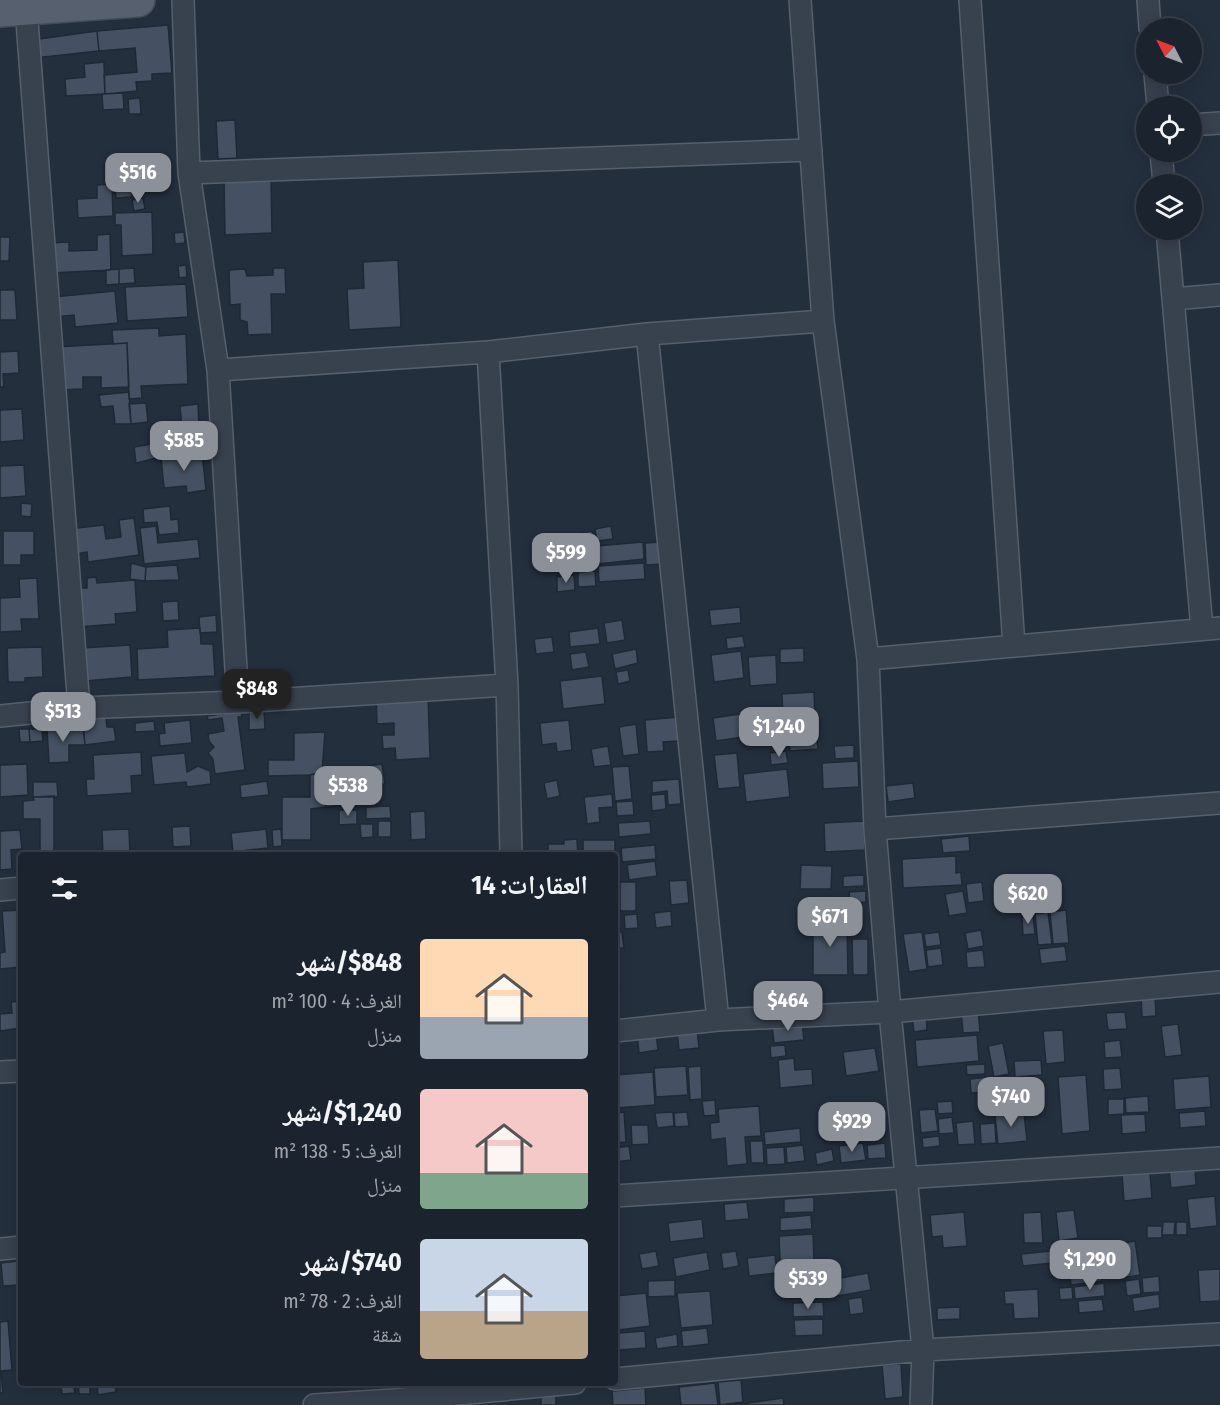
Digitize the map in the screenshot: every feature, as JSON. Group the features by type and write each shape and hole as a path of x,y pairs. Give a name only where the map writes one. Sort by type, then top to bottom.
{"main road":[{"path":"13,9 138,0"}],"street":[{"path":"183,0 189,173 218,370 238,702"},
{"path":"800,0 823,321 868,659 875,829 890,1012 923,1350 921,1405"},
{"path":"970,0 1014,646"},
{"path":"1148,0 1149,18"},
{"path":"13,9 79,708"},
{"path":"1202,124 1220,123"},
{"path":"189,173 811,150"},
{"path":"868,659 1211,629 1168,240"},
{"path":"1173,298 1220,295"},
{"path":"218,370 488,352 647,334 823,321"},
{"path":"647,334 718,1020"},
{"path":"488,352 507,686 511,852"},
{"path":"0,716 79,708 238,702 507,686"},
{"path":"875,829 1220,803"},
{"path":"0,890 18,888"},
{"path":"618,1030 718,1020 890,1012 1220,982"},
{"path":"0,1072 18,1071"},
{"path":"618,1196 1220,1158"},
{"path":"0,1249 18,1247"},
{"path":"618,1379 923,1350 1220,1334"},
{"path":"314,1405 394,1396 533,1386"}],"building":[{"path":"168,25 172,73 152,74 152,81 136,82 137,91 105,94 104,75 137,72 135,48 99,51 97,31"},
{"path":"97,31 99,51 34,58 32,40"},
{"path":"104,62 105,94 66,96 65,79 85,77 84,64"},
{"path":"123,93 124,109 103,110 102,94"},
{"path":"140,98 141,114 129,114 128,99"},
{"path":"235,120 237,158 218,159 216,121"},
{"path":"115,156 128,157 127,170 114,170"},
{"path":"271,177 272,233 225,235 224,179"},
{"path":"112,184 113,216 78,218 77,199 97,198 97,185"},
{"path":"131,184 132,197 116,198 115,185"},
{"path":"143,198 145,209 134,211 132,200"},
{"path":"152,212 153,254 122,256 121,225 115,225 115,213"},
{"path":"184,232 185,243 175,244 174,233"},
{"path":"110,234 111,270 50,273 49,243 69,242 69,251 97,250 97,235"},
{"path":"0,237 10,237 9,261 0,261"},
{"path":"398,260 401,327 349,330 347,289 364,288 363,262"},
{"path":"186,265 187,277 179,278 178,266"},
{"path":"134,268 135,283 119,284 119,269"},
{"path":"273,268 285,268 286,294 271,294 272,334 248,335 247,322 240,320 240,304 230,305 229,270 245,269 247,276 273,275"},
{"path":"119,269 119,284 106,285 106,270"},
{"path":"186,284 188,317 127,321 125,287"},
{"path":"0,290 15,290 17,320 0,320"},
{"path":"115,291 118,323 75,327 74,315 55,317 53,297"},
{"path":"159,328 159,336 186,334 188,384 141,386 142,398 129,399 127,343 113,344 112,330"},
{"path":"127,343 129,387 101,388 101,377 83,377 83,389 57,390 55,347"},
{"path":"18,351 19,373 3,374 4,387 0,387 0,352"},
{"path":"129,392 131,424 115,424 113,406 101,407 99,395"},
{"path":"146,403 148,422 131,424 129,404"},
{"path":"198,404 199,427 182,429 180,406"},
{"path":"22,409 24,440 0,442 0,410"},
{"path":"158,443 161,457 136,463 134,447"},
{"path":"202,452 206,490 187,493 186,486 164,488 161,457"},
{"path":"24,465 26,496 0,498 0,466"},
{"path":"21,503 32,504 31,517 21,516"},
{"path":"170,506 171,520 178,519 179,533 159,535 157,522 144,523 143,509"},
{"path":"134,518 139,555 88,562 87,552 72,555 68,529 104,525 106,539 121,537 119,520"},
{"path":"156,526 158,543 198,539 200,558 144,564 140,528"},
{"path":"611,526 613,539 597,541 595,529"},
{"path":"3,531 34,531 34,555 21,555 21,565 3,565"},
{"path":"592,531 594,545 582,546 580,533"},
{"path":"643,542 644,559 597,564 596,546"},
{"path":"662,542 663,564 646,565 645,543"},
{"path":"594,549 595,561 580,563 579,550"},
{"path":"131,563 146,567 145,581 130,579"},
{"path":"644,563 645,579 599,582 598,566"},
{"path":"177,565 179,580 145,581 146,567"},
{"path":"595,571 596,586 578,587 578,572"},
{"path":"574,575 575,590 557,592 557,577"},
{"path":"96,577 97,583 135,580 137,612 115,614 116,624 78,627 75,588 87,588 87,578"},
{"path":"37,578 39,619 21,619 22,631 0,632 0,598 20,597 19,579"},
{"path":"178,601 179,620 163,621 162,602"},
{"path":"740,607 741,623 711,626 709,610"},
{"path":"216,615 217,632 200,633 199,617"},
{"path":"622,620 625,640 607,643 604,623"},
{"path":"200,628 201,644 213,644 215,676 138,680 137,649 168,647 167,630"},
{"path":"598,628 600,644 570,647 569,632"},
{"path":"743,636 745,647 727,649 726,638"},
{"path":"552,637 554,652 536,654 534,639"},
{"path":"130,645 132,677 84,681 82,648"},
{"path":"42,647 43,677 25,678 25,682 8,682 7,648"},
{"path":"804,648 804,662 780,663 780,649"},
{"path":"636,649 638,663 615,669 612,654"},
{"path":"741,651 744,678 714,682 711,655"},
{"path":"586,652 589,667 572,670 570,654"},
{"path":"776,655 777,684 750,686 748,657"},
{"path":"628,670 630,681 618,684 616,672"},
{"path":"602,676 605,704 563,709 560,681"},
{"path":"814,692 815,717 783,719 782,694"},
{"path":"428,694 430,758 396,760 395,748 383,749 382,735 394,735 394,723 377,724 376,696"},
{"path":"105,710 107,727 114,727 116,741 85,745 82,713"},
{"path":"264,710 265,729 249,730 249,711"},
{"path":"241,711 242,717 238,717 245,770 215,774 213,759 208,753 214,747 209,741 208,734 224,731 222,718 208,720 207,716"},
{"path":"747,713 750,736 716,741 713,718"},
{"path":"678,717 679,741 663,742 664,751 647,752 645,720"},
{"path":"190,720 192,743 160,746 159,734 165,733 164,723"},
{"path":"569,720 572,750 557,752 556,743 542,745 540,723"},
{"path":"154,721 155,731 135,732 135,723"},
{"path":"636,724 639,754 623,756 619,727"},
{"path":"83,727 85,745 69,745 69,762 49,763 47,729"},
{"path":"19,729 29,729 30,742 20,742"},
{"path":"29,729 42,729 43,741 30,742"},
{"path":"816,729 818,749 790,751 788,732"},
{"path":"325,732 322,772 310,775 268,776 268,760 294,760 294,733"},
{"path":"854,745 854,758 835,759 834,746"},
{"path":"608,746 611,765 594,767 591,749"},
{"path":"786,751 788,763 771,765 770,753"},
{"path":"141,752 142,775 131,776 132,793 87,796 86,779 94,779 93,755"},
{"path":"185,753 187,772 198,766 210,771 211,784 187,787 186,782 154,785 151,756"},
{"path":"737,753 740,787 718,789 714,755"},
{"path":"858,761 859,787 823,789 822,763"},
{"path":"27,764 28,795 0,797 0,765"},
{"path":"382,764 385,784 361,787 363,803 326,807 322,772"},
{"path":"629,766 632,799 615,801 612,767"},
{"path":"787,769 790,797 746,802 743,774"},
{"path":"322,772 326,807 311,809 311,840 282,840 282,797 310,797 310,775"},
{"path":"679,779 681,804 668,805 667,791 652,793 652,781"},
{"path":"557,780 560,796 547,799 544,783"},
{"path":"267,781 269,795 241,798 240,785"},
{"path":"33,782 57,782 58,797 33,797"},
{"path":"913,783 915,798 888,802 886,786"},
{"path":"612,794 613,807 599,808 600,822 587,824 584,797"},
{"path":"665,794 666,809 652,811 651,795"},
{"path":"54,796 54,852 40,852 40,819 23,819 23,801 34,800 33,797"},
{"path":"633,801 634,815 617,816 616,802"},
{"path":"390,806 391,818 366,819 366,807"},
{"path":"339,810 357,810 357,824 339,825"},
{"path":"425,811 426,839 411,840 410,812"},
{"path":"378,821 391,821 391,837 378,837"},
{"path":"650,821 651,834 619,837 618,823"},
{"path":"864,821 865,850 825,852 824,823"},
{"path":"360,824 373,824 373,837 361,838"},
{"path":"190,826 191,846 173,847 172,827"},
{"path":"129,829 130,852 103,852 102,830"},
{"path":"266,829 268,848 233,852 231,833"},
{"path":"281,829 282,846 273,847 272,830"},
{"path":"20,830 22,849 11,850 12,869 0,870 0,831"},
{"path":"969,836 970,851 943,853 941,839"},
{"path":"577,839 578,852 548,852 548,844 564,844 564,840"},
{"path":"583,840 615,840 615,852 583,852"},
{"path":"655,845 656,859 622,862 621,848"},
{"path":"956,856 956,873 961,872 962,885 903,888 902,859"},
{"path":"655,861 657,876 629,880 627,865"},
{"path":"801,865 832,866 831,889 800,889"},
{"path":"864,875 864,886 843,887 843,876"},
{"path":"687,880 689,903 671,905 669,881"},
{"path":"1035,881 1036,893 1021,894 1020,882"},
{"path":"620,882 636,882 636,911 620,911"},
{"path":"982,882 984,901 968,903 966,884"},
{"path":"866,891 866,902 850,903 849,892"},
{"path":"963,891 967,913 949,916 945,894"},
{"path":"18,910 18,967 0,969 0,953 5,952 2,911"},
{"path":"1066,910 1069,943 1053,944 1050,912"},
{"path":"671,911 672,926 656,928 654,913"},
{"path":"1048,912 1052,944 1038,945 1035,914"},
{"path":"637,914 638,928 625,929 624,915"},
{"path":"1033,915 1035,934 1023,935 1022,916"},
{"path":"847,921 848,975 813,975 813,922"},
{"path":"981,930 984,946 968,949 965,933"},
{"path":"618,932 622,932 624,948 618,948"},
{"path":"922,932 927,969 909,972 903,934"},
{"path":"939,932 941,945 926,947 924,934"},
{"path":"852,939 868,939 868,975 853,975"},
{"path":"1065,946 1067,961 1041,964 1039,949"},
{"path":"941,948 943,965 928,967 926,950"},
{"path":"983,950 985,967 967,968 966,952"},
{"path":"1155,995 1156,1016 1142,1017 1141,996"},
{"path":"18,1001 18,1028 0,1031 0,1014 12,1013 11,1002"},
{"path":"978,1008 980,1032 963,1033 961,1010"},
{"path":"1125,1012 1127,1029 1108,1030 1106,1013"},
{"path":"926,1013 927,1030 914,1032 912,1015"},
{"path":"802,1022 804,1040 774,1043 772,1025"},
{"path":"1178,1024 1182,1055 1165,1057 1161,1026"},
{"path":"697,1030 699,1048 679,1050 677,1031"},
{"path":"1063,1030 1065,1062 1046,1064 1043,1031"},
{"path":"656,1032 658,1050 639,1053 637,1034"},
{"path":"977,1035 979,1061 917,1067 915,1040"},
{"path":"1120,1040 1122,1057 1105,1058 1104,1042"},
{"path":"1003,1043 1009,1074 994,1077 988,1046"},
{"path":"785,1045 786,1056 771,1058 770,1046"},
{"path":"875,1048 879,1071 846,1076 843,1052"},
{"path":"794,1058 795,1070 812,1069 813,1085 780,1088 778,1060"},
{"path":"1041,1060 1042,1075 1015,1077 1014,1061"},
{"path":"985,1064 985,1074 967,1075 966,1065"},
{"path":"686,1066 688,1095 656,1097 654,1068"},
{"path":"701,1066 702,1099 690,1100 688,1067"},
{"path":"1120,1068 1122,1089 1104,1090 1103,1069"},
{"path":"653,1072 655,1105 618,1108 618,1075"},
{"path":"1086,1075 1090,1131 1062,1134 1058,1077"},
{"path":"1209,1076 1211,1107 1175,1110 1173,1079"},
{"path":"987,1077 988,1092 971,1093 970,1079"},
{"path":"1023,1080 1023,1109 994,1110 993,1081"},
{"path":"1148,1096 1149,1112 1126,1113 1125,1098"},
{"path":"1108,1099 1124,1099 1124,1114 1108,1115"},
{"path":"715,1100 716,1115 704,1116 702,1101"},
{"path":"952,1101 953,1113 938,1114 937,1102"},
{"path":"759,1106 761,1136 745,1137 747,1164 727,1166 725,1138 711,1140 710,1123 719,1122 718,1109"},
{"path":"935,1109 938,1131 921,1133 919,1110"},
{"path":"1205,1111 1206,1126 1180,1128 1179,1113"},
{"path":"624,1112 626,1142 618,1143 618,1113"},
{"path":"673,1112 674,1126 657,1128 655,1113"},
{"path":"687,1112 689,1126 675,1127 674,1113"},
{"path":"880,1112 881,1138 855,1140 853,1113"},
{"path":"843,1113 845,1134 823,1136 821,1115"},
{"path":"1024,1113 1027,1141 998,1144 995,1115"},
{"path":"1145,1114 1146,1132 1122,1134 1121,1115"},
{"path":"952,1117 954,1133 939,1134 938,1119"},
{"path":"973,1121 975,1144 958,1145 956,1123"},
{"path":"995,1123 996,1143 981,1144 980,1124"},
{"path":"631,1125 648,1125 649,1144 632,1145"},
{"path":"800,1128 801,1142 765,1145 764,1132"},
{"path":"939,1136 940,1146 923,1148 922,1138"},
{"path":"750,1141 763,1141 764,1163 751,1163"},
{"path":"863,1143 866,1160 841,1163 839,1146"},
{"path":"885,1143 886,1158 868,1159 867,1145"},
{"path":"803,1145 805,1161 787,1163 786,1147"},
{"path":"629,1146 631,1160 618,1162 618,1148"},
{"path":"784,1147 785,1164 767,1165 766,1148"},
{"path":"832,1149 834,1161 817,1165 815,1153"},
{"path":"1195,1167 1196,1185 1171,1188 1169,1170"},
{"path":"1150,1173 1152,1198 1124,1201 1122,1175"},
{"path":"1215,1196 1217,1226 1190,1229 1187,1199"},
{"path":"814,1197 814,1212 784,1213 784,1199"},
{"path":"747,1202 749,1219 725,1221 724,1204"},
{"path":"1074,1210 1078,1238 1059,1241 1056,1212"},
{"path":"964,1212 967,1246 943,1248 942,1236 932,1237 930,1215"},
{"path":"1041,1212 1043,1243 1024,1243 1023,1213"},
{"path":"811,1215 812,1229 780,1231 780,1218"},
{"path":"702,1219 704,1238 670,1242 668,1223"},
{"path":"1163,1222 1175,1222 1174,1235 1162,1235"},
{"path":"1176,1222 1187,1222 1187,1235 1176,1235"},
{"path":"1147,1226 1162,1226 1162,1238 1147,1238"},
{"path":"813,1234 814,1260 780,1261 779,1236"},
{"path":"1135,1241 1140,1275 1122,1278 1118,1244"},
{"path":"1115,1244 1116,1260 1104,1261 1102,1245"},
{"path":"1099,1246 1100,1261 1069,1264 1067,1249"},
{"path":"656,1251 659,1266 642,1269 639,1254"},
{"path":"736,1251 739,1266 723,1269 721,1253"},
{"path":"1051,1251 1052,1263 1023,1266 1021,1254"},
{"path":"707,1252 710,1270 676,1277 673,1258"},
{"path":"775,1255 777,1273 749,1276 747,1258"},
{"path":"18,1261 18,1285 3,1286 1,1263"},
{"path":"835,1262 836,1274 820,1276 818,1264"},
{"path":"1100,1264 1102,1281 1071,1285 1069,1268"},
{"path":"812,1268 815,1297 782,1299 780,1270"},
{"path":"1220,1269 1220,1301 1200,1302 1198,1270"},
{"path":"868,1273 871,1290 838,1296 835,1279"},
{"path":"1159,1276 1160,1292 1143,1293 1142,1278"},
{"path":"1139,1279 1141,1294 1127,1296 1125,1281"},
{"path":"675,1280 675,1296 648,1297 648,1281"},
{"path":"1104,1283 1105,1296 1075,1299 1074,1287"},
{"path":"1072,1287 1073,1299 1060,1300 1059,1288"},
{"path":"1038,1289 1039,1318 1014,1319 1013,1304 1005,1304 1004,1291"},
{"path":"710,1291 713,1325 681,1328 677,1293"},
{"path":"646,1293 650,1326 619,1330 618,1296"},
{"path":"1159,1294 1160,1308 1134,1312 1132,1298"},
{"path":"862,1297 864,1313 850,1315 848,1299"},
{"path":"1102,1299 1104,1311 1079,1313 1078,1301"},
{"path":"823,1302 824,1316 793,1317 793,1303"},
{"path":"960,1307 960,1319 937,1320 937,1308"},
{"path":"823,1319 823,1335 795,1336 794,1320"},
{"path":"8,1321 12,1370 1,1371 3,1393 0,1393 0,1322"},
{"path":"707,1328 709,1344 683,1347 681,1331"},
{"path":"645,1331 646,1348 619,1350 618,1333"},
{"path":"677,1334 678,1346 657,1349 655,1338"},
{"path":"901,1364 903,1397 885,1399 882,1365"},
{"path":"741,1380 743,1402 720,1405 718,1382"},
{"path":"715,1383 718,1405 681,1405 679,1387"},
{"path":"61,1386 73,1386 75,1393 62,1394"},
{"path":"78,1386 90,1386 90,1394 79,1394"},
{"path":"97,1386 115,1386 116,1392 98,1395"},
{"path":"645,1388 646,1405 613,1405 612,1391"},
{"path":"541,1395 556,1395 556,1405 541,1405"},
{"path":"783,1398 784,1405 735,1405"}]}
